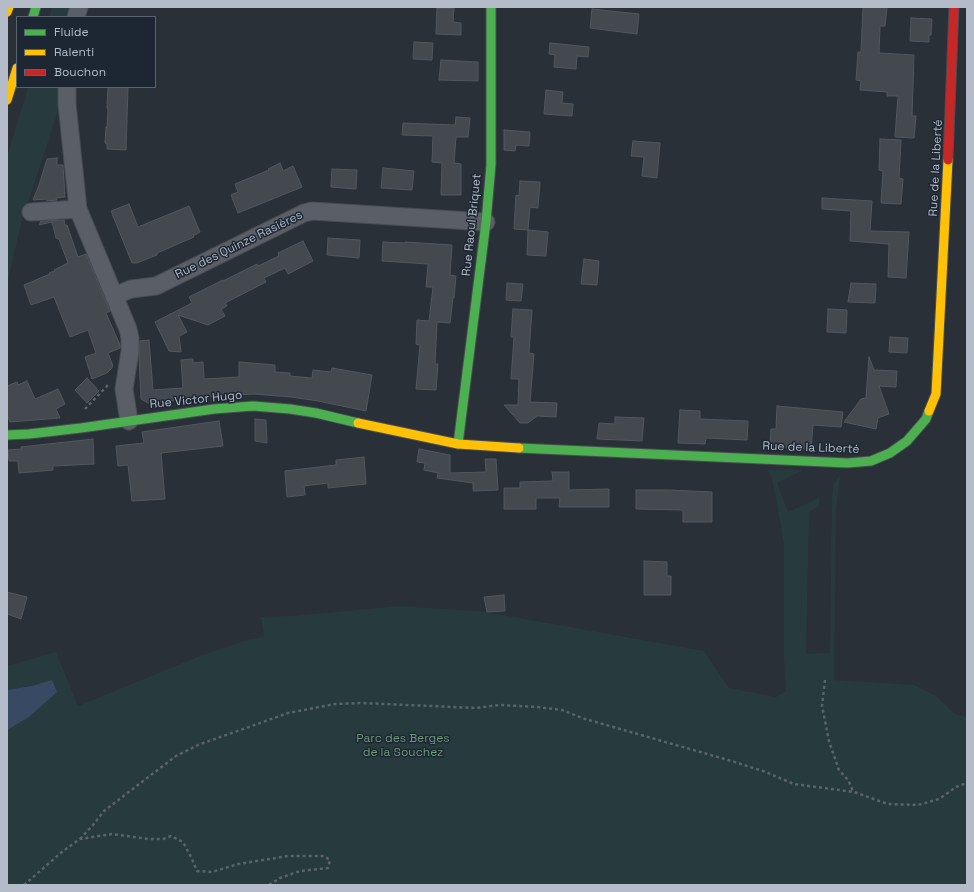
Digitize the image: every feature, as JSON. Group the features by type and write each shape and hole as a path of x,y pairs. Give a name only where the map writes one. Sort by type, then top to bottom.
{"main road":[{"path":"7,12 8,7"},
{"name":"Rue Raoul Briquet","path":"458,444 486,222 490,165 491,7"},
{"name":"Rue de la Liberté","path":"458,444 493,447 848,463 870,461 890,453 907,441 926,419 936,394 940,354 954,7"},
{"path":"7,100 16,71"},
{"name":"Rue Victor Hugo","path":"7,435 81,428 234,406 290,409 316,413 458,444"}],"street":[{"path":"67,88 69,128 78,209 128,329 130,338 130,351 124,389 129,421"},
{"path":"30,212 78,209"},
{"name":"Rue des Quinze Rasières","path":"114,296 131,289 156,286 304,213 312,211 486,222"}],"path":[{"path":"81,428 76,419 111,381"},
{"path":"825,680 822,706 829,741 839,770 848,780 854,792"},
{"path":"24,885 63,851 80,839 94,825 104,811 176,756 198,745 288,713 335,704 362,703 476,708 500,705 562,710 763,771 794,784 854,792 888,804 918,805 939,799 956,787 967,783"},
{"path":"80,839 112,834 148,839 163,839 171,836 183,842 197,872 212,872 238,864 288,856 324,856 330,860 328,868 300,871 280,878 269,885"}],"green space":[{"path":"52,7 73,7 71,16 49,16"},
{"path":"28,88 60,88 59,108 21,224 7,284 7,157"},
{"name":"Parc des Berges de la Souchez","path":"768,470 803,470 777,483 788,512 819,498 819,506 809,512 806,654 830,653 832,496 834,483 840,475 836,509 834,680 914,685 936,696 955,714 967,717 967,885 7,885 7,666 56,652 78,706 200,656 247,640 264,637 261,617 293,616 400,606 486,612 704,651 729,688 776,697 786,691 784,659 784,543 773,482"}],"water":[{"path":"52,680 57,692 29,717 7,730 7,690 32,686"}],"building":[{"path":"863,7 887,7 885,26 880,26 879,53 914,55 912,116 916,116 914,138 895,137 898,96 887,96 887,92 860,90 861,81 856,80 858,52 861,52"},
{"path":"437,8 454,8 453,22 461,23 461,35 436,34"},
{"path":"592,9 639,14 637,34 590,28"},
{"path":"911,18 932,19 929,42 910,41"},
{"path":"414,42 433,43 432,60 413,59"},
{"path":"550,43 589,47 588,57 577,56 576,69 554,67 555,55 549,54"},
{"path":"441,60 478,62 478,81 439,80"},
{"path":"108,88 128,88 126,150 107,149 107,144 105,143"},
{"path":"546,90 563,92 562,103 573,104 572,116 544,114"},
{"path":"456,117 470,118 468,137 456,137 454,163 461,164 461,195 441,195 442,163 432,162 433,136 402,135 403,123 455,125"},
{"path":"504,130 530,132 529,146 516,145 515,151 504,150"},
{"path":"880,139 901,140 899,178 903,179 901,204 881,203 883,171 879,170"},
{"path":"633,141 660,143 657,178 642,176 644,157 631,156"},
{"path":"57,158 57,165 63,165 65,197 47,201 46,199 33,200 47,159"},
{"path":"280,163 283,171 293,166 302,187 238,213 231,195 238,192 235,184 269,170 268,169"},
{"path":"383,168 414,171 412,190 381,188"},
{"path":"332,169 357,170 356,189 331,187"},
{"path":"520,181 540,182 538,208 530,207 528,230 514,229 516,195 519,196"},
{"path":"822,198 872,201 870,231 909,232 906,278 888,277 889,244 850,241 851,211 822,209"},
{"path":"129,204 138,227 189,206 200,232 193,236 194,237 157,253 157,255 137,263 132,263 111,211"},
{"path":"64,220 78,257 86,254 110,311 106,313 120,345 120,348 108,353 113,366 111,369 107,373 92,379 85,357 96,353 88,330 70,337 54,297 31,305 24,285 50,274 49,273 68,263 59,239 56,238 52,222 39,225 41,221"},
{"path":"528,230 548,232 546,256 527,255"},
{"path":"328,238 360,240 359,258 327,255"},
{"path":"303,241 313,261 288,274 285,268 264,278 266,282 225,303 227,306 221,309 225,316 208,325 178,315 187,332 179,336 181,352 169,351 155,322 192,303 189,297 257,264 258,266 279,256 278,253"},
{"path":"383,242 452,245 450,275 456,276 454,298 453,297 450,323 437,322 435,364 438,364 436,390 416,389 420,345 416,344 417,320 429,321 433,287 426,287 428,264 382,261"},
{"path":"584,259 599,261 597,285 581,284"},
{"path":"507,283 523,284 521,301 506,300"},
{"path":"851,283 876,284 875,303 848,302"},
{"path":"513,309 532,310 529,353 534,354 530,402 557,403 556,417 537,416 528,423 520,423 504,405 518,405 519,379 511,379 514,337 511,337"},
{"path":"828,309 847,310 846,333 827,332"},
{"path":"890,337 908,338 907,353 889,352"},
{"path":"149,340 153,390 183,388 181,360 193,359 193,363 203,362 204,379 239,377 239,362 275,365 275,372 290,373 290,376 312,378 313,370 331,372 332,368 372,375 366,411 318,401 254,394 234,395 218,393 218,396 148,403 141,399 139,357 140,341"},
{"path":"869,357 874,370 897,371 896,387 879,386 889,414 878,418 876,429 844,422 861,399 866,398"},
{"path":"87,378 99,391 87,403 75,390"},
{"path":"27,381 35,399 58,389 65,404 56,409 60,418 10,422 7,415 7,386 17,382 18,385"},
{"path":"777,406 843,412 841,427 813,425 811,449 770,447 771,429 776,429"},
{"path":"680,410 700,411 700,419 748,421 747,440 706,438 705,444 678,443"},
{"path":"615,417 644,418 642,441 597,439 599,423 615,424"},
{"path":"255,419 266,420 267,443 255,441"},
{"path":"219,421 223,446 161,453 165,499 132,501 128,465 118,466 116,446 144,443 142,432"},
{"path":"93,439 94,464 53,466 53,470 19,473 18,461 9,461 8,450 22,449 21,447"},
{"path":"419,449 450,455 450,473 486,472 485,459 496,459 498,490 473,491 473,483 437,478 438,473 424,470 425,463 417,462"},
{"path":"364,457 366,484 328,488 328,483 304,486 305,495 287,497 285,471 336,465 336,460"},
{"path":"552,472 569,472 569,490 609,489 609,507 559,507 560,498 536,498 536,509 504,509 504,488 520,488 520,482 553,481"},
{"path":"636,490 712,492 712,522 683,522 683,510 636,509"},
{"path":"644,561 667,562 667,576 671,576 671,595 644,595"},
{"path":"7,592 27,597 21,619 7,614"},
{"path":"504,595 505,611 487,612 484,597"}],"traffic: fast":[{"path":"33,16 36,7"},
{"path":"458,444 486,222 491,165 491,7"},
{"path":"7,435 81,428 214,409 253,406 316,413 358,423"},
{"path":"519,448 848,463 871,461 890,453 907,441 926,419 929,411"}],"traffic: slow":[{"path":"7,12 9,7"},
{"path":"7,100 16,71"},
{"path":"929,411 936,394 948,160"},
{"path":"358,423 458,444 519,448"}],"traffic: jam":[{"path":"948,160 954,7"}]}
